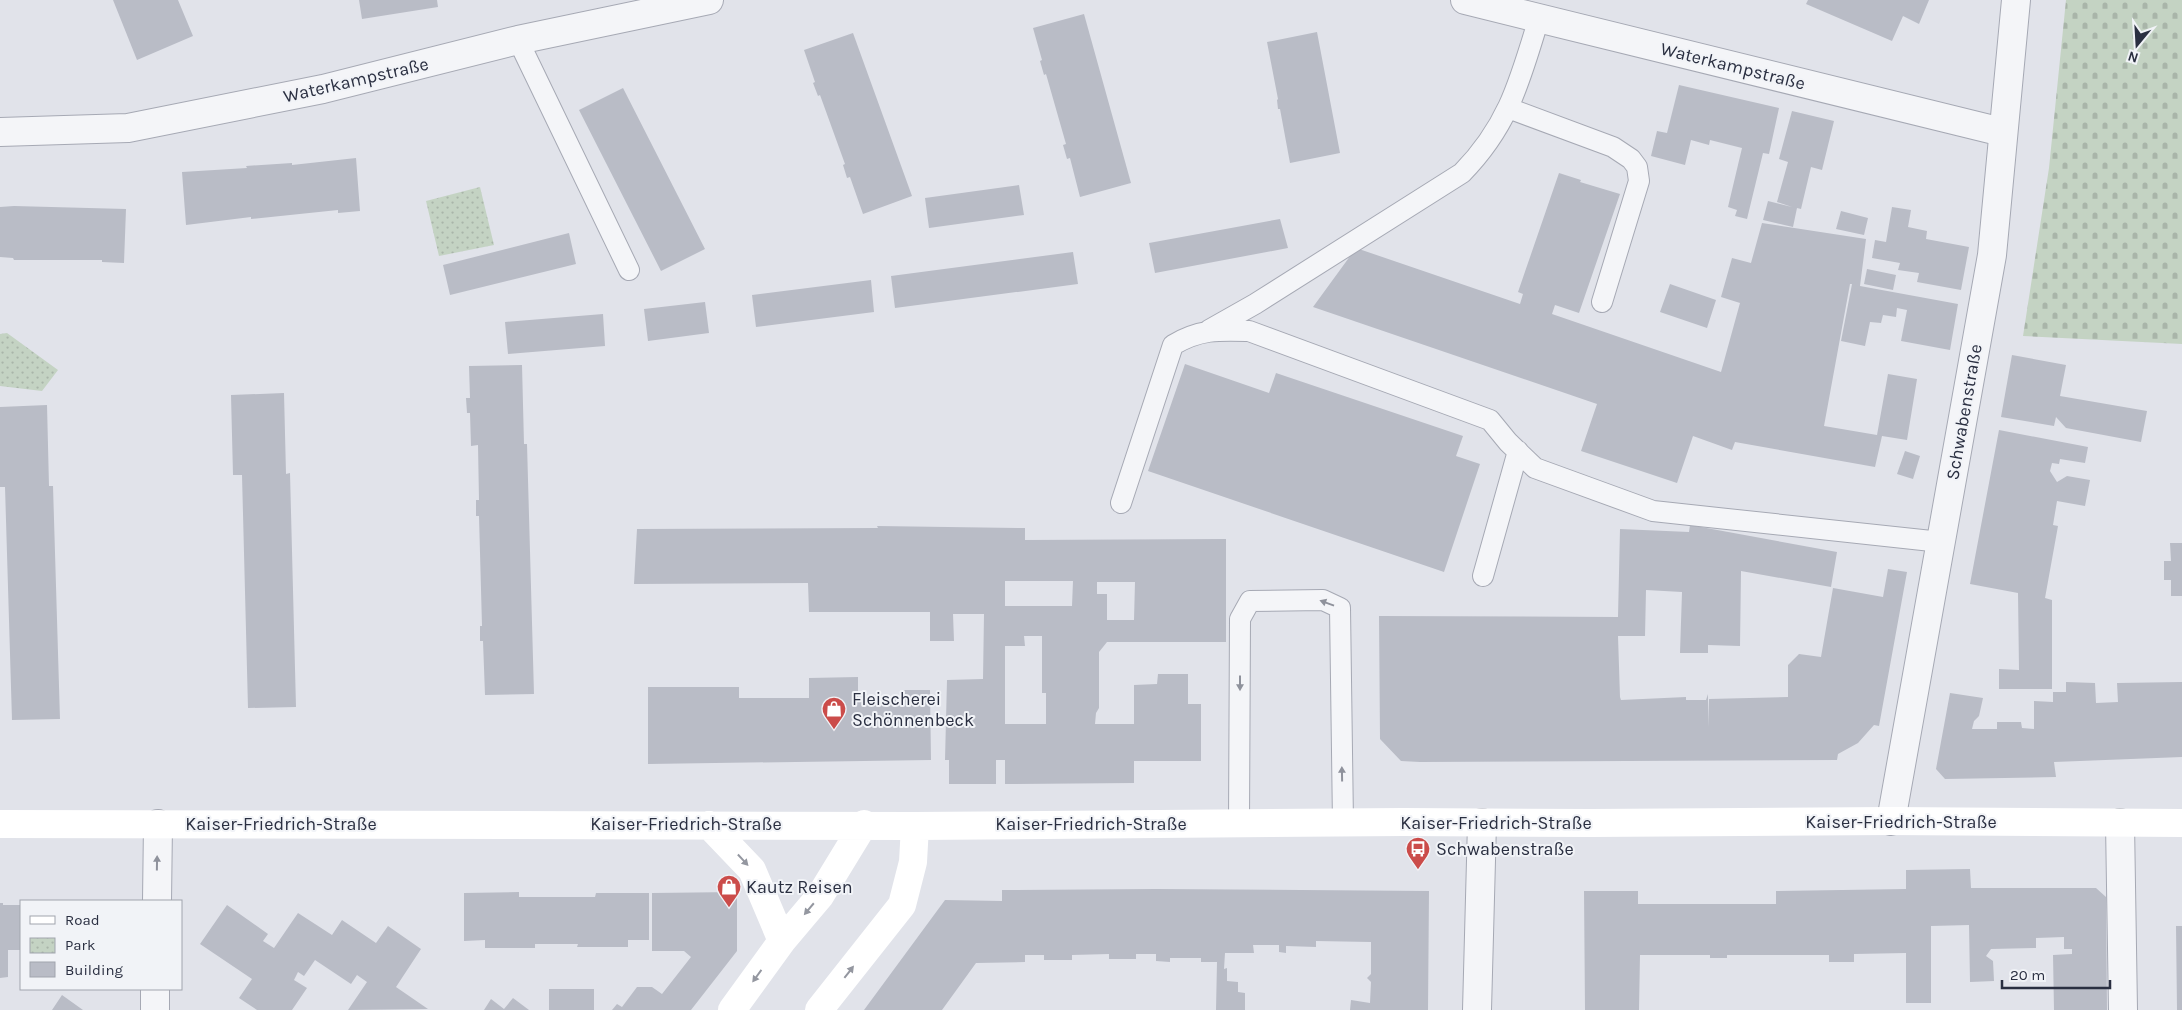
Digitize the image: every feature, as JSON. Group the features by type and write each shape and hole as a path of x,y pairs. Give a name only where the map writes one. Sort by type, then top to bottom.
{"main road":[{"name":"Kaiser-Friedrich-Straße","path":"0,824 864,824 915,826 1891,821 2182,823"},
{"path":"709,824 752,870 782,942"},
{"path":"732,1010 782,942 820,896 864,824"},
{"path":"820,1010 902,905 913,862 915,826"}],"street":[{"name":"Waterkampstraße","path":"0,132 128,128 323,89 518,40 709,0"},
{"name":"Waterkampstraße","path":"1465,0 2002,132"},
{"name":"Schwabenstraße","path":"1891,821 1992,255 2002,132 2016,0"},
{"path":"1477,1010 1482,823"},
{"path":"156,900 158,824"},
{"path":"2120,824 2123,1010"},
{"path":"155,990 155,1010"}],"lane":[{"path":"1121,502 1173,345 1188,336 1207,330 1255,304 1462,173 1480,154 1500,125 1518,86 1538,18"},
{"path":"518,40 629,270"},
{"path":"1508,108 1613,148 1631,159 1637,167 1639,181 1602,302"},
{"path":"1207,330 1249,331 1490,420 1535,468 1654,511 1941,542"},
{"path":"1483,576 1518,451"},
{"path":"1239,823 1240,619 1250,600 1323,600 1340,608 1343,823"}],"green space":[{"path":"2066,0 2182,0 2182,344 2023,336 2049,168"},
{"path":"480,187 494,245 439,256 426,201"},
{"path":"7,333 58,370 42,391 0,386 0,334"}],"building":[{"path":"113,0 178,0 193,36 137,60"},
{"path":"359,0 437,0 438,7 362,19"},
{"path":"1808,0 1929,0 1919,24 1903,16 1892,41 1806,4"},
{"path":"1084,14 1131,183 1080,197 1070,158 1067,159 1063,145 1066,144 1046,74 1044,75 1040,61 1042,60 1033,28"},
{"path":"1317,32 1340,153 1290,163 1280,109 1278,109 1278,99 1267,42"},
{"path":"853,33 912,196 863,214 850,177 847,178 843,165 845,164 820,95 818,96 813,83 815,82 804,50"},
{"path":"1679,85 1779,108 1769,154 1763,153 1747,219 1735,216 1737,210 1728,207 1742,148 1710,140 1709,145 1691,140 1685,165 1651,156 1657,131 1667,133"},
{"path":"623,88 705,249 661,271 579,110"},
{"path":"1792,111 1834,121 1822,170 1811,167 1801,209 1797,208 1793,227 1763,220 1768,201 1792,207 1777,202 1788,162 1779,159"},
{"path":"356,158 360,211 338,213 338,210 251,219 251,217 186,225 182,172 292,163 292,165"},
{"path":"1559,173 1581,180 1580,182 1620,194 1579,313 1555,305 1552,314 1721,372 1740,303 1721,297 1732,258 1751,263 1762,223 1866,239 1860,286 1958,304 1950,350 1901,341 1907,310 1897,308 1896,317 1883,315 1881,323 1870,322 1865,346 1841,341 1852,284 1850,284 1824,426 1877,435 1888,374 1917,379 1907,440 1882,436 1875,467 1735,442 1732,450 1693,436 1677,483 1581,451 1597,404 1313,307 1356,248 1520,304 1523,294 1518,292"},
{"path":"1019,185 1024,215 929,228 925,198"},
{"path":"0,207 126,209 124,263 102,262 102,260 14,260 13,258 0,257"},
{"path":"1892,207 1911,210 1908,227 1927,231 1926,239 1969,247 1961,290 1917,282 1919,273 1898,270 1900,263 1872,258 1875,240 1886,242"},
{"path":"1841,211 1868,218 1864,235 1836,229"},
{"path":"1280,219 1288,248 1155,273 1149,243"},
{"path":"569,233 576,264 450,295 443,265"},
{"path":"1073,252 1078,284 895,308 891,276"},
{"path":"1867,269 1896,275 1893,290 1864,284"},
{"path":"871,280 874,312 756,327 752,295"},
{"path":"1670,284 1716,300 1707,328 1660,312"},
{"path":"705,302 709,333 648,341 644,309"},
{"path":"603,314 605,346 508,354 505,322"},
{"path":"2012,355 2066,365 2060,396 2147,411 2141,442 2066,428 2056,417 2054,426 2001,417"},
{"path":"1185,364 1269,393 1276,373 1463,436 1456,456 1480,464 1444,572 1148,471"},
{"path":"522,365 524,444 527,444 534,694 485,695 483,641 480,641 480,626 482,626 479,516 476,516 476,500 479,500 478,445 471,446 470,413 467,413 466,398 470,398 469,366"},
{"path":"284,393 286,474 290,473 296,707 248,708 242,475 233,475 231,395"},
{"path":"47,405 49,486 53,486 60,719 12,720 5,487 0,487 0,407"},
{"path":"1999,430 2088,447 2085,463 2060,459 2059,464 2052,463 2050,471 2057,482 2067,476 2090,480 2085,506 2057,501 2053,525 2058,526 2045,598 2052,600 2052,689 1999,689 1999,669 2019,670 2018,593 1970,584"},
{"path":"1905,451 1920,456 1913,479 1897,474"},
{"path":"1690,525 1837,552 1831,587 1741,571 1740,646 1708,645 1708,653 1680,653 1682,592 1646,590 1645,636 1618,636 1621,700 1686,697 1686,700 1706,700 1708,694 1708,727 1709,699 1788,697 1788,665 1799,654 1821,657 1833,588 1883,597 1888,569 1907,572 1879,726 1874,725 1858,743 1838,754 1837,760 1420,762 1401,761 1380,739 1379,616 1618,617 1620,529 1689,532"},
{"path":"877,526 1025,528 1025,540 1226,539 1226,642 1107,642 1099,652 1099,708 1096,713 1095,724 1134,724 1134,685 1157,684 1158,674 1188,674 1188,704 1201,704 1201,761 1134,761 1134,783 1005,784 1005,760 996,760 996,784 949,784 949,760 945,760 947,680 983,679 984,614 953,614 954,641 930,641 930,612 809,612 808,583 634,584 637,529 878,528","holes":["1005,581 1073,581 1072,606 1005,606","1097,582 1135,582 1134,620 1107,620 1107,594 1097,594","1024,636 1042,636 1042,693 1046,693 1046,724 1005,724 1005,646 1025,646"]},
{"path":"2170,543 2182,543 2182,596 2171,596 2171,580 2164,580 2164,561 2171,561"},
{"path":"858,677 858,697 901,697 901,690 930,690 931,760 648,764 648,687 739,687 739,698 809,698 809,678"},
{"path":"2066,682 2095,683 2096,703 2118,702 2117,683 2182,682 2182,757 2054,762 2056,777 1945,779 1936,769 1950,693 1983,698 1979,716 1974,721 1972,729 1997,729 1997,722 2021,722 2022,728 2034,729 2034,701 2053,702 2053,692 2066,692"},
{"path":"1970,869 1971,888 2096,888 2106,897 2107,1010 2054,1010 2053,955 2072,954 2072,949 2064,949 2064,937 2036,938 2036,948 1991,949 1986,956 1993,961 1994,981 1970,982 1969,925 1931,926 1931,1003 1906,1003 1906,953 1854,954 1854,962 1829,962 1829,955 1727,955 1727,958 1710,958 1710,955 1640,955 1639,1010 1585,1010 1584,891 1638,891 1638,904 1776,904 1776,891 1906,889 1906,870"},
{"path":"1002,890 1429,891 1428,1010 1350,1010 1351,1000 1370,1003 1371,982 1367,978 1371,974 1371,942 1316,941 1316,947 1286,946 1286,953 1279,952 1279,945 1253,945 1254,953 1225,953 1224,969 1227,968 1227,981 1238,982 1238,992 1245,993 1245,1010 1216,1010 1217,962 1201,962 1201,958 1170,958 1170,962 1156,961 1156,954 1136,954 1136,959 1109,959 1109,954 1072,955 1072,960 1044,960 1044,955 1025,955 1025,962 976,963 942,1010 864,1010 945,900 1002,901"},
{"path":"519,892 519,897 595,897 596,893 649,893 649,940 628,940 628,947 577,947 578,944 535,944 535,948 485,948 485,940 464,941 464,893"},
{"path":"737,892 737,951 691,1010 612,1010 617,1004 622,1007 637,987 652,987 662,994 691,957 684,951 652,951 652,893"},
{"path":"0,903 3,903 3,905 20,905 20,950 8,950 8,977 0,978"},
{"path":"227,905 268,934 263,941 274,948 298,913 332,935 342,920 376,943 388,926 421,949 396,987 428,1009 348,1010 367,982 357,975 351,984 315,960 304,976 298,972 294,980 307,988 292,1010 257,1010 239,998 252,979 200,944"},
{"path":"2176,926 2182,926 2182,1010 2177,1010"},
{"path":"549,989 594,989 594,1010 549,1010"},
{"path":"62,995 83,1010 52,1010"},
{"path":"513,998 529,1010 484,1010 491,999 504,1009"}],"place":[{"name":"Fleischerei Schönnenbeck","path":"834,730"},
{"name":"Schwabenstraße","path":"1418,870"},
{"name":"Kautz Reisen","path":"729,908"}]}
